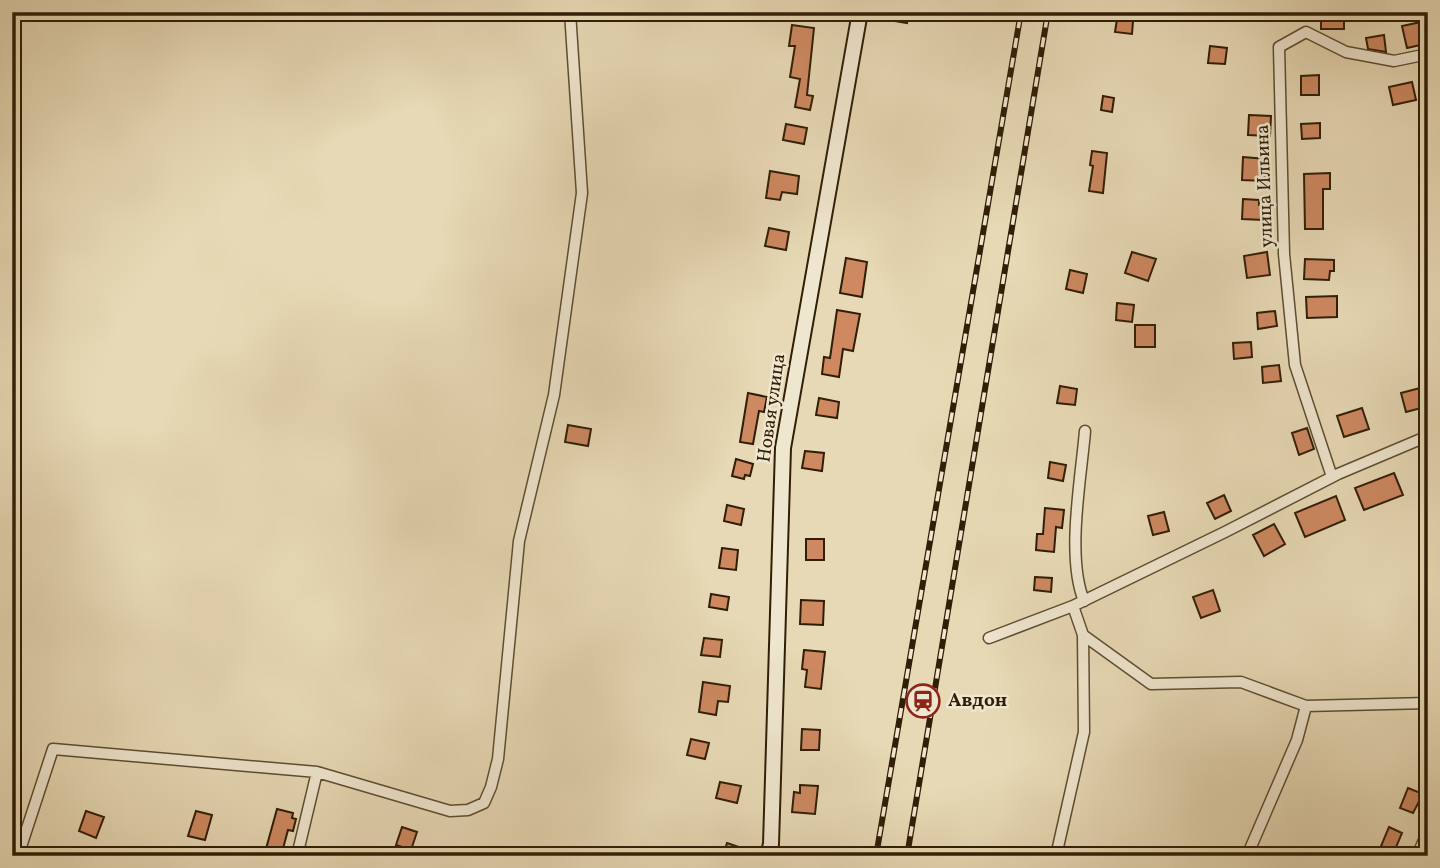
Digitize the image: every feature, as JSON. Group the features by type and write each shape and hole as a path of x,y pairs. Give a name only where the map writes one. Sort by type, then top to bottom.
{"street":[{"path":"18,856 52,749 317,772 450,811 468,810 484,803 498,759 519,541 554,395 582,193 570,12"},
{"name":"Новая улица","path":"768,856 771,844 783,448 860,12"},
{"name":"улица Ильина","path":"1332,477 1296,365 1284,254 1279,47 1306,32 1346,52 1394,61 1428,54"},
{"path":"1084,601 1079,589 1075,545 1085,431"},
{"path":"989,638 1084,601 1332,477 1428,436"},
{"path":"1056,856 1084,732 1083,635 1073,606"},
{"path":"1083,635 1151,684 1241,682 1306,706 1428,703"},
{"path":"1247,856 1297,740 1306,706"},
{"path":"297,856 317,772"},
{"path":"1417,856 1428,831"}],"building":[{"path":"872,12 909,12 907,23 871,17"},
{"path":"1321,12 1344,12 1344,29 1321,29"},
{"path":"1117,19 1133,21 1132,34 1115,32"},
{"path":"1421,22 1425,44 1407,48 1402,26"},
{"path":"792,25 814,28 807,95 813,96 810,110 795,107 800,79 790,77 795,46 789,46"},
{"path":"1384,35 1386,52 1368,49 1366,38"},
{"path":"1210,46 1227,48 1225,64 1208,63"},
{"path":"1319,75 1319,95 1301,95 1301,76"},
{"path":"1412,82 1416,100 1393,105 1389,87"},
{"path":"1103,96 1114,98 1112,112 1101,110"},
{"path":"1249,115 1271,116 1270,136 1248,135"},
{"path":"1320,123 1320,138 1302,139 1301,124"},
{"path":"786,124 807,128 804,144 783,140"},
{"path":"1092,151 1107,153 1103,193 1089,191 1093,166 1090,165"},
{"path":"1243,157 1266,159 1265,181 1242,180"},
{"path":"770,171 799,176 797,194 782,192 780,200 766,198"},
{"path":"1330,173 1330,189 1323,189 1323,229 1305,229 1304,174"},
{"path":"1243,199 1259,200 1259,205 1264,205 1263,220 1242,219"},
{"path":"769,228 789,232 786,250 765,246"},
{"path":"1132,252 1156,259 1148,281 1125,273"},
{"path":"1267,252 1270,275 1247,278 1244,256"},
{"path":"846,258 867,262 862,297 840,293"},
{"path":"1305,259 1334,260 1334,271 1330,271 1329,280 1304,279"},
{"path":"1070,270 1087,274 1083,293 1066,289"},
{"path":"1337,296 1337,317 1307,318 1306,297"},
{"path":"1117,303 1134,305 1132,322 1116,320"},
{"path":"837,310 860,314 853,351 843,349 839,377 822,374 824,357 830,358"},
{"path":"1275,311 1277,326 1258,329 1257,313"},
{"path":"1135,325 1155,325 1155,347 1135,347"},
{"path":"1251,342 1252,357 1234,359 1233,343"},
{"path":"1279,365 1281,381 1263,383 1262,367"},
{"path":"1060,386 1077,389 1075,405 1057,403"},
{"path":"1420,388 1425,407 1406,412 1401,393"},
{"path":"748,393 767,397 764,412 759,411 753,444 740,442"},
{"path":"819,398 839,402 837,418 816,415"},
{"path":"1362,408 1369,429 1344,437 1337,416"},
{"path":"568,425 591,429 588,446 565,442"},
{"path":"1307,428 1314,449 1299,455 1292,433"},
{"path":"805,451 824,453 822,471 802,468"},
{"path":"736,459 753,464 750,476 745,475 744,479 732,476"},
{"path":"1050,462 1066,465 1063,481 1048,478"},
{"path":"1394,473 1403,495 1364,510 1355,488"},
{"path":"1224,495 1231,511 1215,519 1207,503"},
{"path":"1336,496 1345,520 1305,537 1295,513"},
{"path":"727,505 744,509 741,525 724,521"},
{"path":"1045,508 1064,510 1062,528 1056,527 1054,552 1036,550 1037,534 1043,534"},
{"path":"1164,512 1169,531 1153,535 1148,516"},
{"path":"1274,524 1285,544 1264,556 1253,535"},
{"path":"806,539 824,539 824,560 806,560"},
{"path":"722,548 738,550 736,570 719,568"},
{"path":"1035,577 1052,578 1051,592 1034,590"},
{"path":"1213,590 1220,611 1201,618 1193,597"},
{"path":"711,594 729,597 727,610 709,607"},
{"path":"801,600 824,601 823,625 800,624"},
{"path":"704,638 722,640 720,657 701,655"},
{"path":"804,650 825,652 821,689 805,687 807,670 802,669"},
{"path":"703,682 730,686 728,702 718,701 716,715 699,712"},
{"path":"802,729 820,730 819,750 801,750"},
{"path":"691,739 709,743 705,759 687,755"},
{"path":"720,782 741,786 737,803 716,798"},
{"path":"800,785 818,786 815,814 792,812 794,792 800,793"},
{"path":"1408,788 1423,794 1413,813 1400,808"},
{"path":"277,809 293,813 292,818 296,819 293,831 288,830 281,856 264,856"},
{"path":"86,811 104,817 96,838 79,831"},
{"path":"196,811 212,815 205,840 188,836"},
{"path":"402,827 417,832 411,850 396,845"},
{"path":"1389,827 1402,833 1394,852 1381,846"},
{"path":"727,843 742,848 739,856 723,856"}],"railway":[{"path":"876,856 1021,12"},
{"path":"907,856 1048,12"}],"place":[{"name":"Авдон","path":"923,701"}]}
